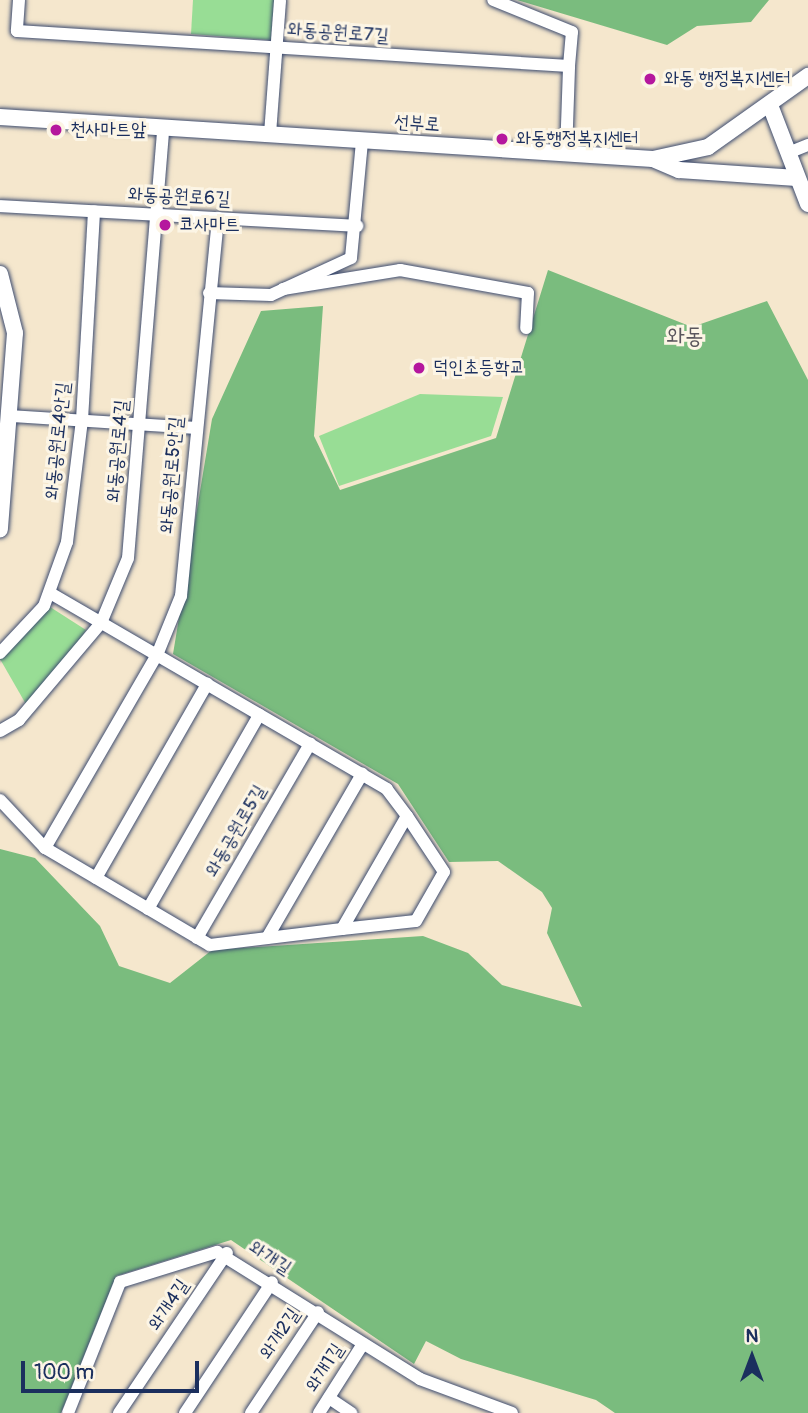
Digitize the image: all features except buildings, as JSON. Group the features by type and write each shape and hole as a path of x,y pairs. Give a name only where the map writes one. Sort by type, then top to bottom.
{"main road":[{"name":"선부로","path":"0,117 653,159 708,147 808,76"},
{"path":"770,105 808,204"},
{"path":"653,159 679,170 797,178"},
{"path":"0,274 15,334 0,529"}],"street":[{"name":"와동공원로7길","path":"19,0 17,31 569,66"},
{"path":"270,134 280,0"},
{"path":"493,0 572,32 566,154"},
{"name":"와동공원로4길","path":"0,731 19,720 102,623 128,558 163,128"},
{"path":"283,289 351,258 357,226 362,141"},
{"path":"788,153 808,145"},
{"name":"와동공원로6길","path":"0,206 357,226"},
{"name":"와동공원로4안길","path":"0,653 50,593 67,542 82,420 94,212"},
{"name":"와동공원로5안길","path":"157,655 181,596 195,428 218,218"},
{"path":"209,293 283,289 400,270 527,293 526,328"},
{"path":"10,416 195,428"},
{"path":"0,800 45,848 210,945 416,921 444,872 387,789 50,593"},
{"path":"45,848 157,655"},
{"path":"96,878 207,684"},
{"name":"와동공원로5길","path":"148,909 259,715"},
{"name":"와동공원로5길","path":"197,938 310,744"},
{"path":"267,938 362,774"},
{"path":"342,929 407,816"},
{"name":"와개길","path":"68,1413 120,1282 227,1254 420,1379 505,1411"},
{"name":"와개4길","path":"119,1413 227,1254"},
{"path":"186,1413 272,1282"},
{"name":"와개2길","path":"251,1413 318,1312"},
{"name":"와개1길","path":"319,1413 363,1343"},
{"path":"329,1398 351,1413"}],"green space":[{"path":"193,0 274,0 271,40 191,34"},
{"path":"517,0 769,0 751,22 697,26 667,45"},
{"path":"548,270 692,327 767,301 808,380 808,1413 615,1413 596,1400 461,1359 426,1341 414,1364 231,1240 116,1276 61,1413 0,1413 0,849 35,858 100,926 119,966 170,983 212,950 423,936 468,953 502,985 582,1007 547,933 552,908 542,892 498,861 449,862 398,784 173,654 212,419 261,311 323,306 314,436 340,490 496,438"},
{"path":"420,394 503,397 491,436 339,486 319,436"},
{"path":"47,605 86,630 57,680 27,706 0,659"}],"place":[{"name":"와동 행정복지센터","path":"650,79"},
{"name":"천사마트앞","path":"56,130"},
{"name":"와동행정복지센터","path":"502,139"},
{"name":"코사마트","path":"165,225"},
{"name":"덕인초등학교","path":"419,368"}],"district":[{"name":"와동","path":"685,336"}]}
